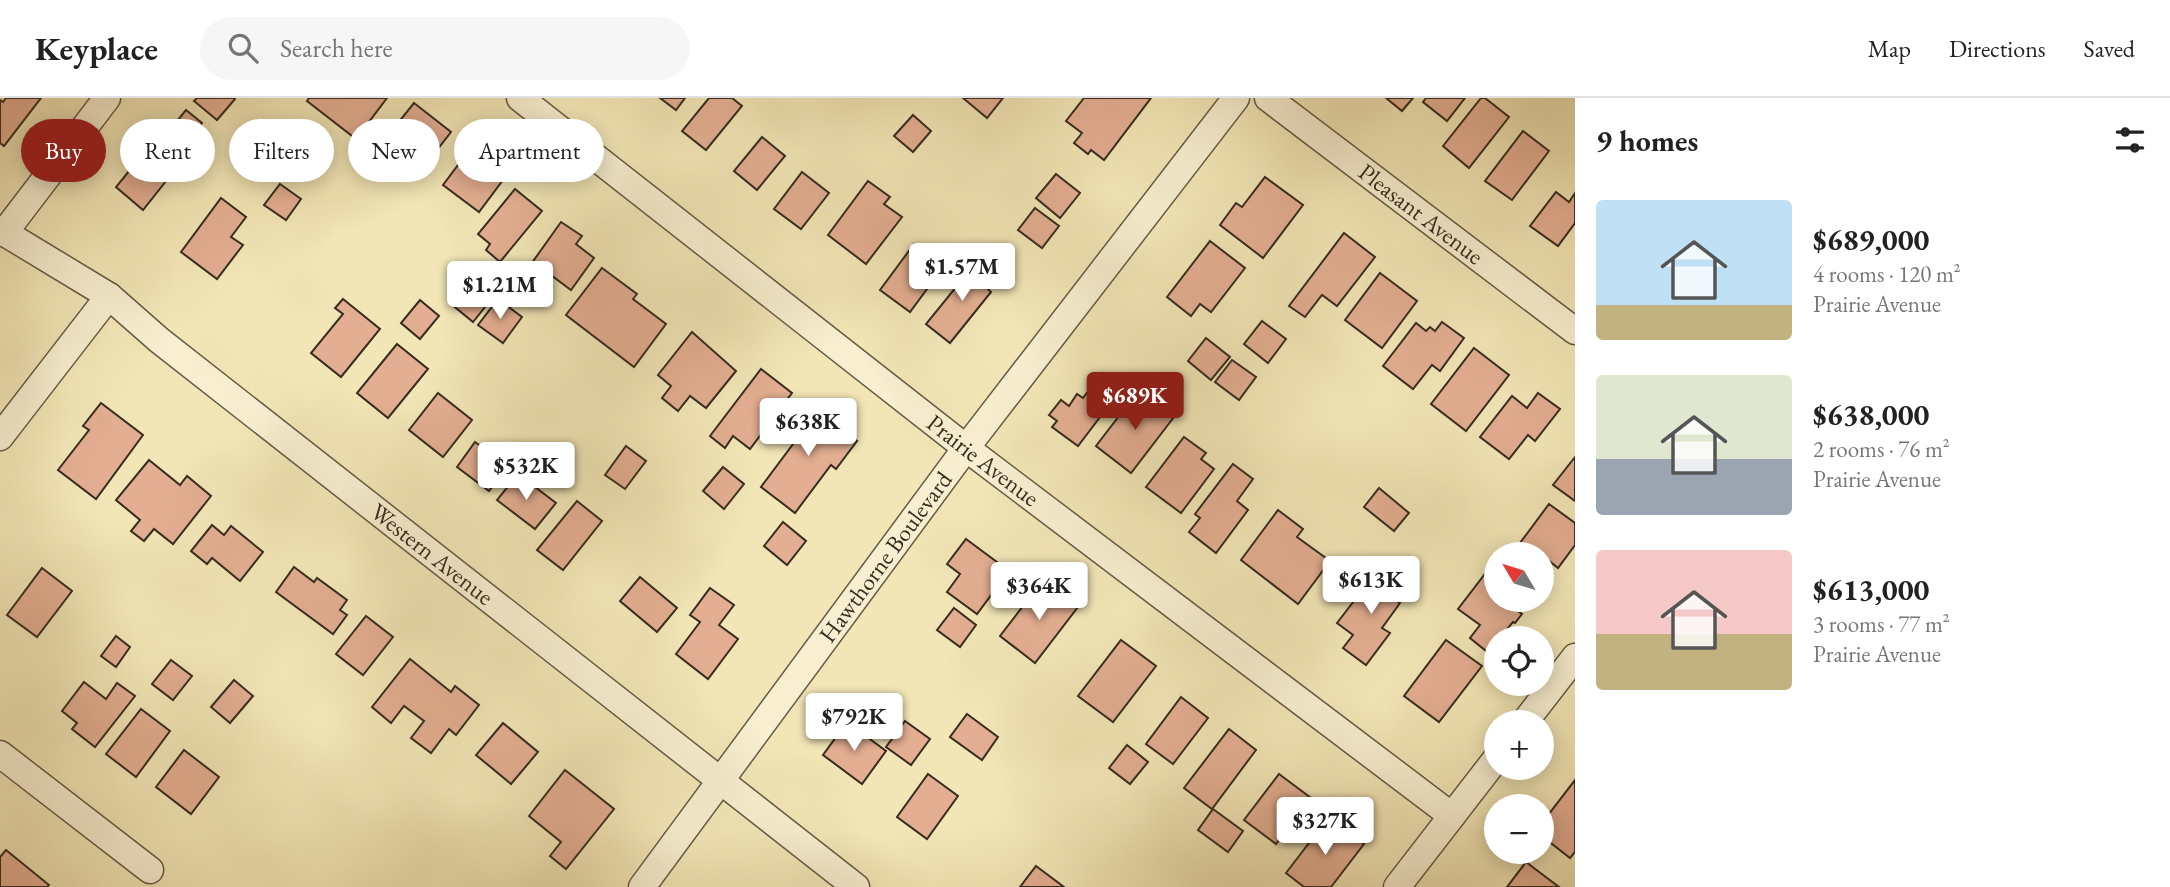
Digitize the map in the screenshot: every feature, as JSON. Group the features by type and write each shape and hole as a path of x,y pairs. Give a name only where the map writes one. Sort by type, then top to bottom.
{"street":[{"path":"2,232 107,98"},
{"name":"Prairie Avenue","path":"520,98 966,448 1452,816"},
{"name":"Hawthorne Boulevard","path":"642,887 966,448 1236,98"},
{"name":"Pleasant Avenue","path":"1268,98 1575,331"},
{"name":"Western Avenue","path":"2,232 109,296 159,340 856,887"},
{"path":"0,437 109,296"},
{"path":"1534,710 1575,657"},
{"path":"0,754 150,870"},
{"path":"1398,887 1484,775"}],"building":[{"path":"6,98 41,98 25,119 21,119 21,124 4,146 0,143 0,100 3,102"},
{"path":"197,98 235,99 217,120 194,101"},
{"path":"309,98 387,98 371,119 348,119 348,133 334,119 330,119 307,101"},
{"path":"660,98 685,98 676,110"},
{"path":"709,98 732,98 742,106 706,150 682,131"},
{"path":"963,98 1003,98 987,118"},
{"path":"1084,98 1151,98 1104,160 1091,150 1088,154 1074,143 1082,133 1066,121"},
{"path":"1386,98 1413,98 1402,111"},
{"path":"1426,98 1465,98 1447,121 1423,102"},
{"path":"1481,98 1485,98 1509,117 1469,168 1443,146"},
{"path":"414,103 434,119 401,119"},
{"path":"186,110 197,119 179,119"},
{"path":"913,115 931,131 913,152 894,136"},
{"path":"440,123 451,132 440,146"},
{"path":"1523,131 1549,151 1512,200 1485,181"},
{"path":"762,137 785,156 757,190 734,171"},
{"path":"454,170 454,182 502,182 479,212 443,185"},
{"path":"802,172 829,193 801,229 774,209"},
{"path":"1056,174 1080,193 1060,218 1036,198"},
{"path":"1265,177 1303,205 1263,258 1220,225 1236,203 1242,207"},
{"path":"868,181 890,197 884,204 902,217 866,264 828,235"},
{"path":"120,182 165,182 143,210 116,187"},
{"path":"280,184 301,199 286,220 264,205"},
{"path":"515,189 542,211 500,262 486,250 490,244 478,234"},
{"path":"1556,192 1569,202 1575,193 1575,223 1558,246 1530,226"},
{"path":"221,198 246,217 231,237 243,245 217,279 181,252"},
{"path":"1035,208 1059,226 1042,248 1018,230"},
{"path":"561,222 582,236 576,244 594,258 571,290 548,273 540,285 524,274"},
{"path":"1344,233 1375,257 1337,306 1322,295 1305,317 1289,306"},
{"path":"1210,241 1245,268 1211,312 1200,304 1191,316 1167,297"},
{"path":"914,244 944,266 910,312 880,290"},
{"path":"978,260 994,273 984,285 991,292 950,343 926,324"},
{"path":"602,268 637,294 633,299 666,324 634,367 566,315"},
{"path":"1380,273 1417,301 1382,348 1345,320"},
{"path":"470,278 493,297 473,322 450,303"},
{"path":"343,299 380,329 341,377 311,353 343,314 335,308"},
{"path":"498,299 522,317 503,343 478,325"},
{"path":"420,300 439,316 420,339 401,323"},
{"path":"1262,321 1286,339 1268,363 1244,344"},
{"path":"1442,322 1464,338 1440,371 1432,365 1413,389 1383,366 1416,323 1426,331 1430,327 1435,331"},
{"path":"692,332 736,371 706,408 690,396 678,411 662,398 671,386 658,375"},
{"path":"1206,338 1230,357 1211,380 1188,361"},
{"path":"397,344 428,369 388,418 357,393"},
{"path":"1474,348 1509,375 1466,431 1431,404"},
{"path":"1232,360 1256,377 1239,400 1215,382"},
{"path":"761,369 792,393 750,449 733,436 725,448 710,436"},
{"path":"1102,373 1122,388 1078,446 1052,427 1057,421 1049,415 1061,400 1069,406 1077,394 1083,398"},
{"path":"1139,390 1174,417 1131,473 1096,446"},
{"path":"438,393 472,420 443,457 409,430"},
{"path":"1538,393 1560,409 1535,441 1528,435 1509,459 1480,437 1512,396 1527,408"},
{"path":"101,403 143,435 96,499 58,470 89,430 83,426"},
{"path":"814,408 857,441 836,469 831,465 795,513 761,487 799,436 785,426 797,409 808,417"},
{"path":"1184,437 1206,453 1201,459 1214,469 1181,513 1146,487"},
{"path":"475,442 508,467 489,491 457,467"},
{"path":"626,446 646,461 625,489 605,475"},
{"path":"1575,457 1575,501 1553,485"},
{"path":"149,460 180,485 187,476 211,496 173,544 154,529 144,541 131,531 140,520 116,500"},
{"path":"1233,464 1253,479 1237,501 1248,510 1216,553 1189,532 1200,518 1195,514"},
{"path":"723,467 744,484 724,509 703,491"},
{"path":"518,474 556,503 535,529 497,500"},
{"path":"1379,488 1409,513 1394,531 1364,507"},
{"path":"577,501 602,521 563,570 537,550"},
{"path":"1549,504 1575,523 1575,545 1558,568 1554,565 1554,542 1521,542"},
{"path":"1278,510 1303,529 1297,537 1330,561 1298,604 1241,560"},
{"path":"783,522 806,541 787,565 764,546"},
{"path":"212,525 224,535 231,526 263,552 240,581 212,558 207,564 191,551"},
{"path":"966,539 1009,571 977,614 947,592 960,574 947,564"},
{"path":"1381,566 1402,582 1390,596 1400,603 1382,628 1390,633 1366,665 1343,648 1353,635 1337,623"},
{"path":"294,567 314,582 317,578 347,600 340,610 347,615 333,634 276,592"},
{"path":"42,568 72,591 37,637 7,615"},
{"path":"1484,575 1484,612 1522,614 1510,626 1484,626 1484,649 1470,638 1480,625 1458,609"},
{"path":"640,577 677,608 657,632 620,601"},
{"path":"1043,580 1078,607 1035,663 1000,636"},
{"path":"710,588 734,605 719,625 738,639 708,679 676,654 700,622 690,615"},
{"path":"954,608 976,625 960,647 937,630"},
{"path":"366,616 393,637 363,675 336,654"},
{"path":"116,636 130,647 116,667 101,656"},
{"path":"1121,640 1156,666 1113,722 1078,696"},
{"path":"1446,640 1482,666 1439,722 1404,696"},
{"path":"410,659 451,692 455,686 479,705 456,735 449,729 431,753 411,738 424,721 404,706 391,723 372,707"},
{"path":"171,660 192,676 173,700 152,684"},
{"path":"234,680 253,696 230,723 211,707"},
{"path":"84,682 106,699 117,683 135,696 95,747 72,729 77,723 62,711"},
{"path":"1181,697 1208,718 1173,764 1146,744"},
{"path":"141,709 170,731 136,777 106,754"},
{"path":"967,714 998,737 982,760 950,737"},
{"path":"905,721 930,739 911,765 886,747"},
{"path":"847,722 886,751 862,784 823,755"},
{"path":"503,723 538,752 511,784 476,755"},
{"path":"1229,729 1256,750 1212,809 1184,788"},
{"path":"1127,745 1148,762 1130,784 1109,768"},
{"path":"184,750 219,777 191,814 156,787"},
{"path":"565,770 614,809 566,869 550,856 561,842 529,816"},
{"path":"928,774 958,796 927,839 897,817"},
{"path":"1279,774 1311,798 1276,844 1244,820"},
{"path":"1575,780 1575,852 1570,858 1554,845 1554,807"},
{"path":"1213,809 1243,831 1228,852 1198,830"},
{"path":"1329,817 1364,844 1331,887 1304,887 1286,873"},
{"path":"6,850 49,885 0,887 0,857"},
{"path":"1524,864 1529,864 1559,887 1507,887"},
{"path":"1036,866 1064,887 1020,887"}]}
